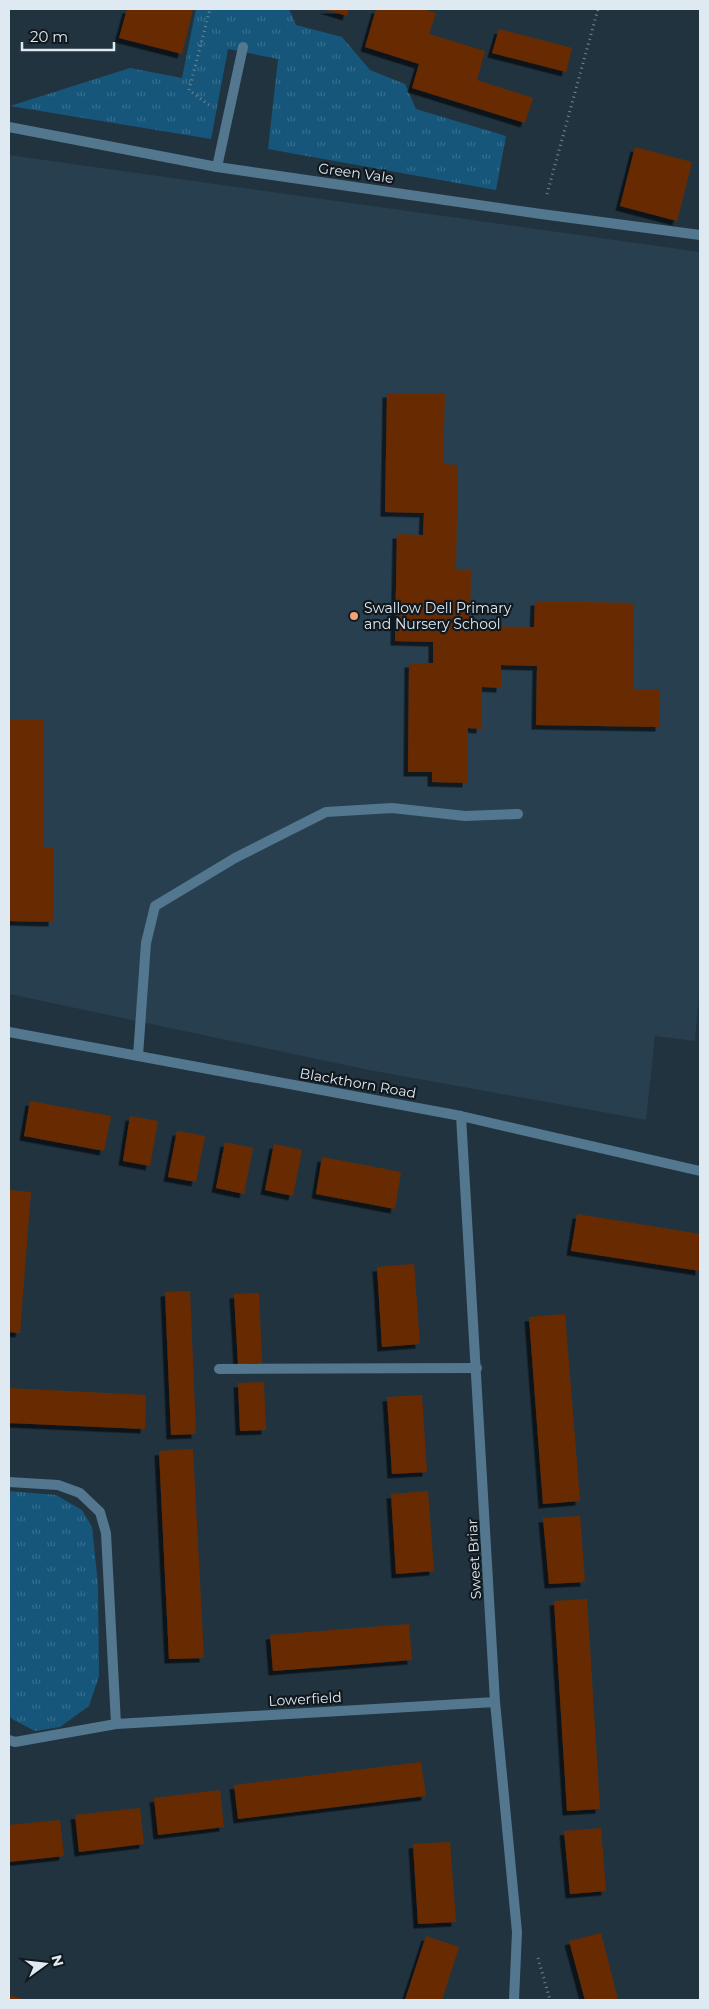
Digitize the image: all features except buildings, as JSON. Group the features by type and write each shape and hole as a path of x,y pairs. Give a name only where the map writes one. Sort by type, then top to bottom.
{"street":[{"path":"217,167 243,47"},
{"name":"Green Vale","path":"9,127 217,167 700,235"},
{"path":"138,1056 146,943 156,906 235,858 326,812 392,808 465,816 518,814"},
{"name":"Blackthorn Road","path":"9,1032 461,1116 700,1171"},
{"name":"Sweet Briar","path":"461,1116 495,1702 517,1932 514,2000"},
{"path":"219,1369 477,1368"},
{"path":"9,1482 58,1485 80,1492 100,1512 106,1533 116,1724"},
{"name":"Lowerfield","path":"9,1740 15,1742 116,1724 495,1702"}],"path":[{"path":"210,9 189,90 227,118"},
{"path":"541,214 598,9"}],"shaded area":[{"name":"Swallow Dell Primary and Nursery School","path":"9,155 700,252 700,980 695,1041 655,1036 646,1120 369,1070 9,994"}],"green space":[{"path":"196,9 289,9 296,25 342,37 370,70 405,84 416,109 506,136 496,190 268,149 278,59 228,49 211,139 10,106 130,68 182,78"},
{"path":"9,1491 56,1495 82,1510 92,1527 98,1585 99,1676 89,1706 60,1727 35,1731 12,1719 9,1715"}],"place":[{"name":"Swallow Dell Primary and Nursery School","path":"354,616"}]}
